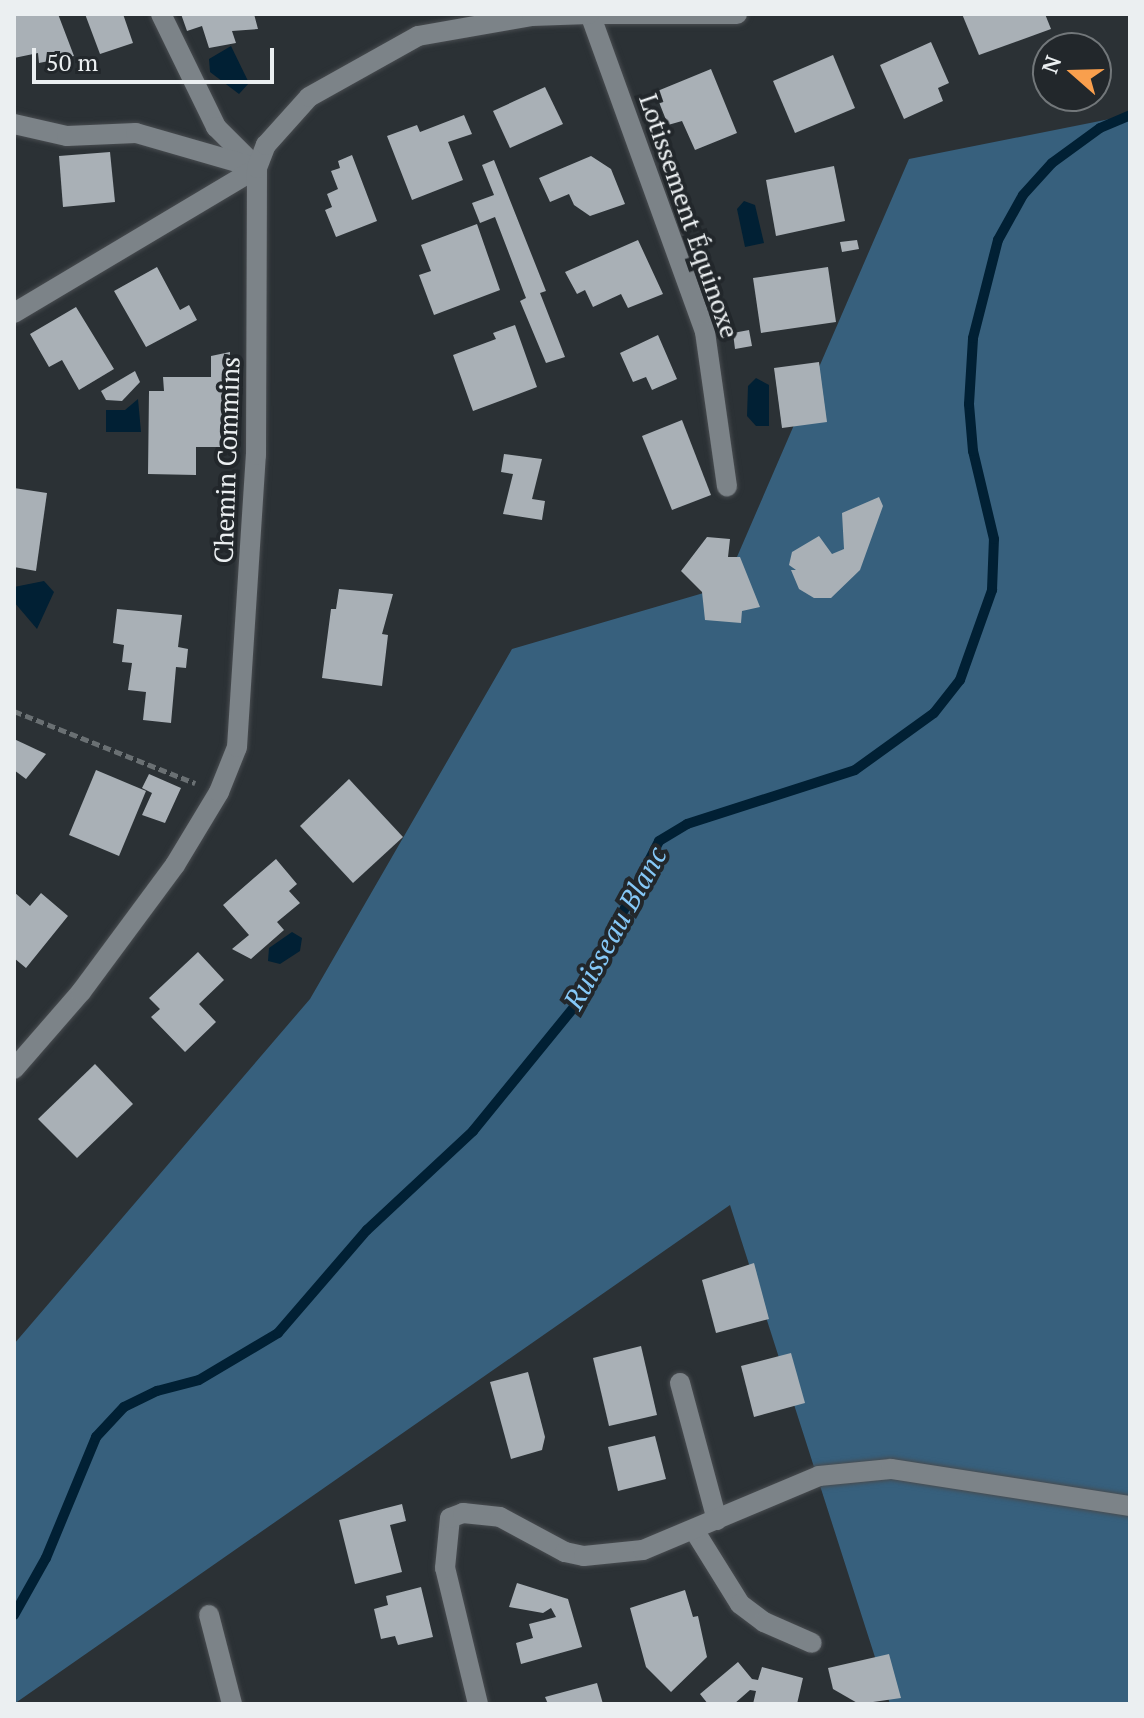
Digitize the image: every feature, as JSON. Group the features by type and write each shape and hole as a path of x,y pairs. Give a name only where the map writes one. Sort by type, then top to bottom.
{"street":[{"path":"161,14 216,127 257,168"},
{"name":"Lotissement Équinoxe","path":"590,14 705,332 727,486"},
{"name":"Chemin Commins","path":"14,1069 81,992 175,865 219,792 237,747 256,455 257,168 283,120 309,97 418,36 532,16 737,14"},
{"path":"14,124 67,136 136,133 257,168"},
{"path":"14,313 257,168"},
{"path":"680,1383 717,1520"},
{"path":"478,1704 445,1568 450,1518 463,1513 500,1517 565,1552 584,1556 643,1550 819,1476 891,1469 1130,1506"},
{"path":"694,1530 740,1604 764,1622 812,1643"},
{"path":"209,1615 232,1704"}],"path":[{"path":"14,711 219,792"}],"shaded area":[{"path":"231,46 249,83 239,94 210,72 209,59"},
{"path":"1130,115 1130,1704 890,1704 730,1205 14,1704 14,1344 310,999 512,649 724,587 909,159"},
{"path":"744,201 755,205 764,243 745,247 737,209"},
{"path":"756,378 769,385 769,426 756,426 747,416 748,386"},
{"path":"138,399 141,432 106,432 106,410 125,410"},
{"path":"44,581 54,592 37,629 14,602 14,587"},
{"path":"292,932 302,938 300,951 280,964 268,961 269,948"}],"building":[{"path":"14,14 58,14 74,56 39,63 38,53 14,58"},
{"path":"85,14 123,14 133,43 100,54"},
{"path":"181,14 254,14 258,29 232,31 236,43 209,48 202,26 187,31"},
{"path":"962,14 1045,14 1051,29 1032,32 1032,36 979,55"},
{"path":"931,42 949,83 938,88 943,101 904,119 880,65"},
{"path":"833,55 855,108 795,133 773,81"},
{"path":"711,69 737,133 695,150 682,121 668,125 655,92"},
{"path":"545,87 563,124 510,148 493,111"},
{"path":"464,115 472,134 448,142 463,180 412,200 387,136 417,125 420,132"},
{"path":"110,152 115,202 63,207 59,156"},
{"path":"352,155 377,221 336,237 325,210 332,207 327,194 338,189 331,171 340,168 338,161"},
{"path":"591,156 611,169 625,204 590,216 574,205 569,194 550,202 539,178"},
{"path":"494,160 546,291 540,293 565,357 546,363 520,301 526,298 495,217 480,223 472,203 494,195 482,165"},
{"path":"834,166 845,221 776,236 766,180"},
{"path":"477,224 500,290 434,315 419,275 431,271 421,245"},
{"path":"638,240 663,294 628,308 621,294 593,307 585,290 577,294 565,272"},
{"path":"857,240 859,249 842,252 840,242"},
{"path":"157,267 180,310 189,305 197,320 146,347 114,291"},
{"path":"828,267 836,322 761,333 753,278"},
{"path":"76,307 114,369 79,390 62,360 49,367 30,334"},
{"path":"515,325 537,387 473,411 453,355 496,339 493,333"},
{"path":"749,330 752,346 735,349 733,333"},
{"path":"658,335 677,379 652,390 646,377 633,382 620,353"},
{"path":"230,352 230,447 196,447 196,475 148,474 149,391 164,391 163,377 211,377 211,356"},
{"path":"819,362 827,422 782,428 774,368"},
{"path":"135,371 140,382 122,401 106,400 101,391"},
{"path":"682,420 711,495 672,510 642,436"},
{"path":"504,454 542,459 532,499 545,501 542,520 503,514 513,474 501,472"},
{"path":"14,488 47,493 36,571 14,567"},
{"path":"879,497 883,506 860,570 831,598 814,598 799,589 791,570 796,570 789,565 792,552 819,536 832,554 844,549 842,513"},
{"path":"707,537 730,539 728,557 740,557 760,607 742,611 741,623 705,620 702,592 681,571"},
{"path":"339,589 393,594 382,634 388,635 382,686 322,678 331,609 336,609"},
{"path":"117,609 182,615 178,647 188,649 186,668 176,667 171,723 143,720 146,692 128,690 132,663 122,662 124,645 113,643"},
{"path":"14,739 46,754 26,779 14,770"},
{"path":"96,770 146,791 119,856 69,835"},
{"path":"149,774 181,788 165,823 142,815 152,793 142,788"},
{"path":"349,779 403,837 353,883 300,826"},
{"path":"276,859 297,884 289,891 300,903 277,922 284,930 251,959 232,949 249,935 223,905"},
{"path":"14,892 30,906 41,893 68,916 26,968 14,958"},
{"path":"198,952 224,980 199,1004 216,1022 185,1052 151,1017 160,1009 149,998"},
{"path":"95,1064 133,1104 77,1158 38,1119"},
{"path":"754,1263 769,1319 716,1333 702,1280"},
{"path":"641,1346 657,1415 609,1426 593,1358"},
{"path":"791,1353 805,1403 754,1417 741,1366"},
{"path":"528,1372 545,1437 542,1450 511,1459 490,1382"},
{"path":"655,1436 666,1479 618,1491 608,1447"},
{"path":"402,1504 406,1521 390,1525 402,1572 355,1584 339,1520"},
{"path":"517,1583 568,1599 582,1647 521,1664 516,1643 533,1638 529,1624 556,1617 551,1608 543,1613 509,1607"},
{"path":"421,1587 433,1637 398,1645 395,1636 381,1639 374,1609 388,1605 386,1596"},
{"path":"685,1590 693,1617 698,1616 707,1657 671,1692 646,1667 630,1608"},
{"path":"889,1654 901,1698 859,1704 833,1689 828,1668"},
{"path":"738,1662 752,1679 758,1680 762,1667 803,1678 797,1704 753,1704 756,1691 750,1690 734,1704 708,1704 700,1694"},
{"path":"597,1683 603,1704 548,1704 545,1697"}],"waterway":[{"name":"Ruisseau Blanc","path":"14,1615 46,1558 96,1437 124,1407 157,1391 199,1380 278,1333 367,1230 473,1131 575,1006 659,841 687,824 855,770 934,713 960,680 992,590 994,539 973,451 969,404 973,338 998,240 1023,195 1052,163 1100,128 1130,115"}]}
